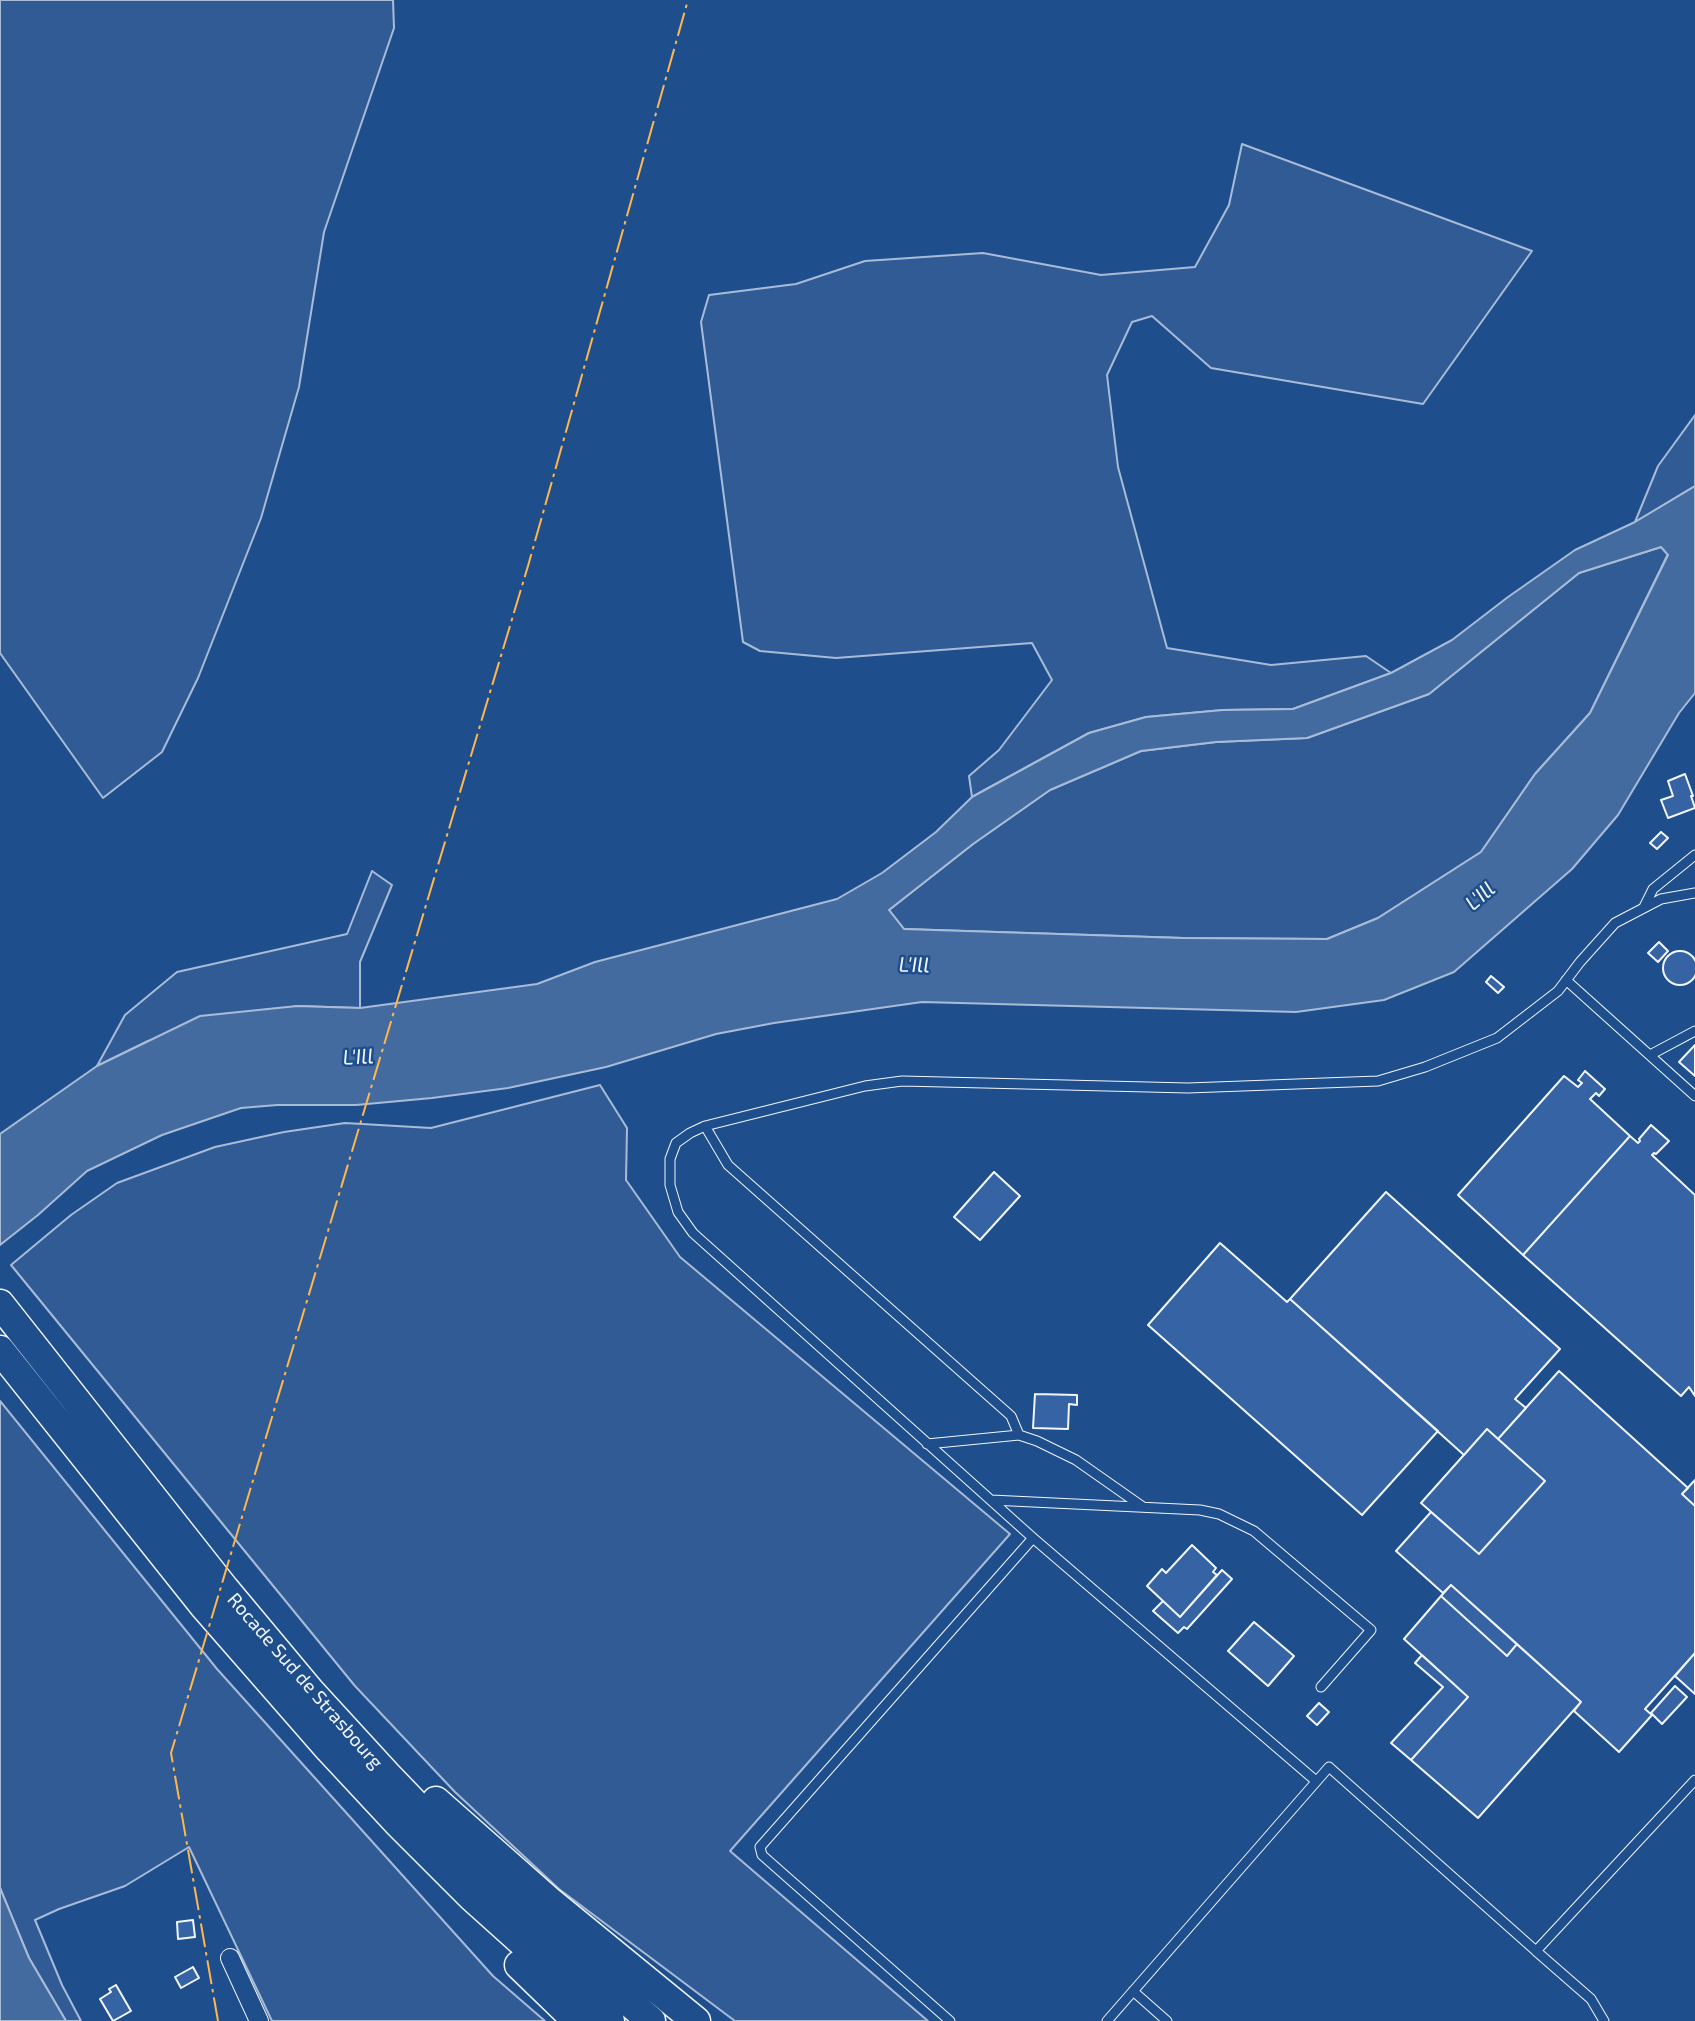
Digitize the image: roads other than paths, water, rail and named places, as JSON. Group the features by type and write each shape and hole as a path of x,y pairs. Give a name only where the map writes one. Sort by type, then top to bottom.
{"highway":[{"name":"Rocade Sud de Strasbourg","path":"0,1304 224,1588 310,1691 464,1855 546,1931 651,2021"},
{"name":"Rocade Sud de Strasbourg","path":"0,1350 204,1606 329,1749 472,1897 610,2021"},
{"path":"310,1691 357,1719 437,1802 493,1853 696,2021"},
{"path":"397,1822 461,1909 577,2021"}],"street":[{"path":"230,1958 259,2021"}],"lane":[{"path":"1644,907 1653,890 1695,855"},
{"path":"1316,1782 1033,1538 693,1233 678,1212 670,1185 670,1159 676,1143 705,1126 865,1086 902,1081 1188,1088 1378,1081 1425,1068 1497,1038 1558,991 1615,923 1661,899 1695,893"},
{"path":"1566,980 1695,1096"},
{"path":"1650,1055 1695,1031"},
{"path":"705,1126 728,1165 1011,1416 1019,1435"},
{"path":"928,1444 1019,1435 1076,1460 1144,1508"},
{"path":"990,1500 1200,1510 1219,1514 1254,1531 1371,1630 1321,1687"},
{"path":"950,2021 762,1855 760,1847 1033,1538"},
{"path":"1107,2021 1329,1767 1591,1999 1604,2021"},
{"path":"1536,1951 1695,1780"},
{"path":"1133,1991 1167,2021"}],"water":[{"name":"L'Ill","path":"1695,486 1695,693 1679,713 1618,815 1572,869 1454,972 1384,1000 1296,1012 922,1002 716,1034 606,1067 508,1088 356,1105 241,1108 162,1135 87,1171 0,1245 0,1134 97,1066 200,1016 297,1006 360,1008 537,984 595,962 837,899 882,873 936,832 972,797 1089,733 1146,717 1223,710 1293,709 1391,673 1452,640 1575,550 1635,522","holes":["1661,547 1668,555 1590,713 1535,774 1481,852 1378,918 1327,939 1183,938 904,929 889,910 973,844 1050,790 1141,751 1216,742 1307,738 1429,694 1579,573"]},
{"path":"0,1888 29,1958 66,2021 0,2021"}]}
